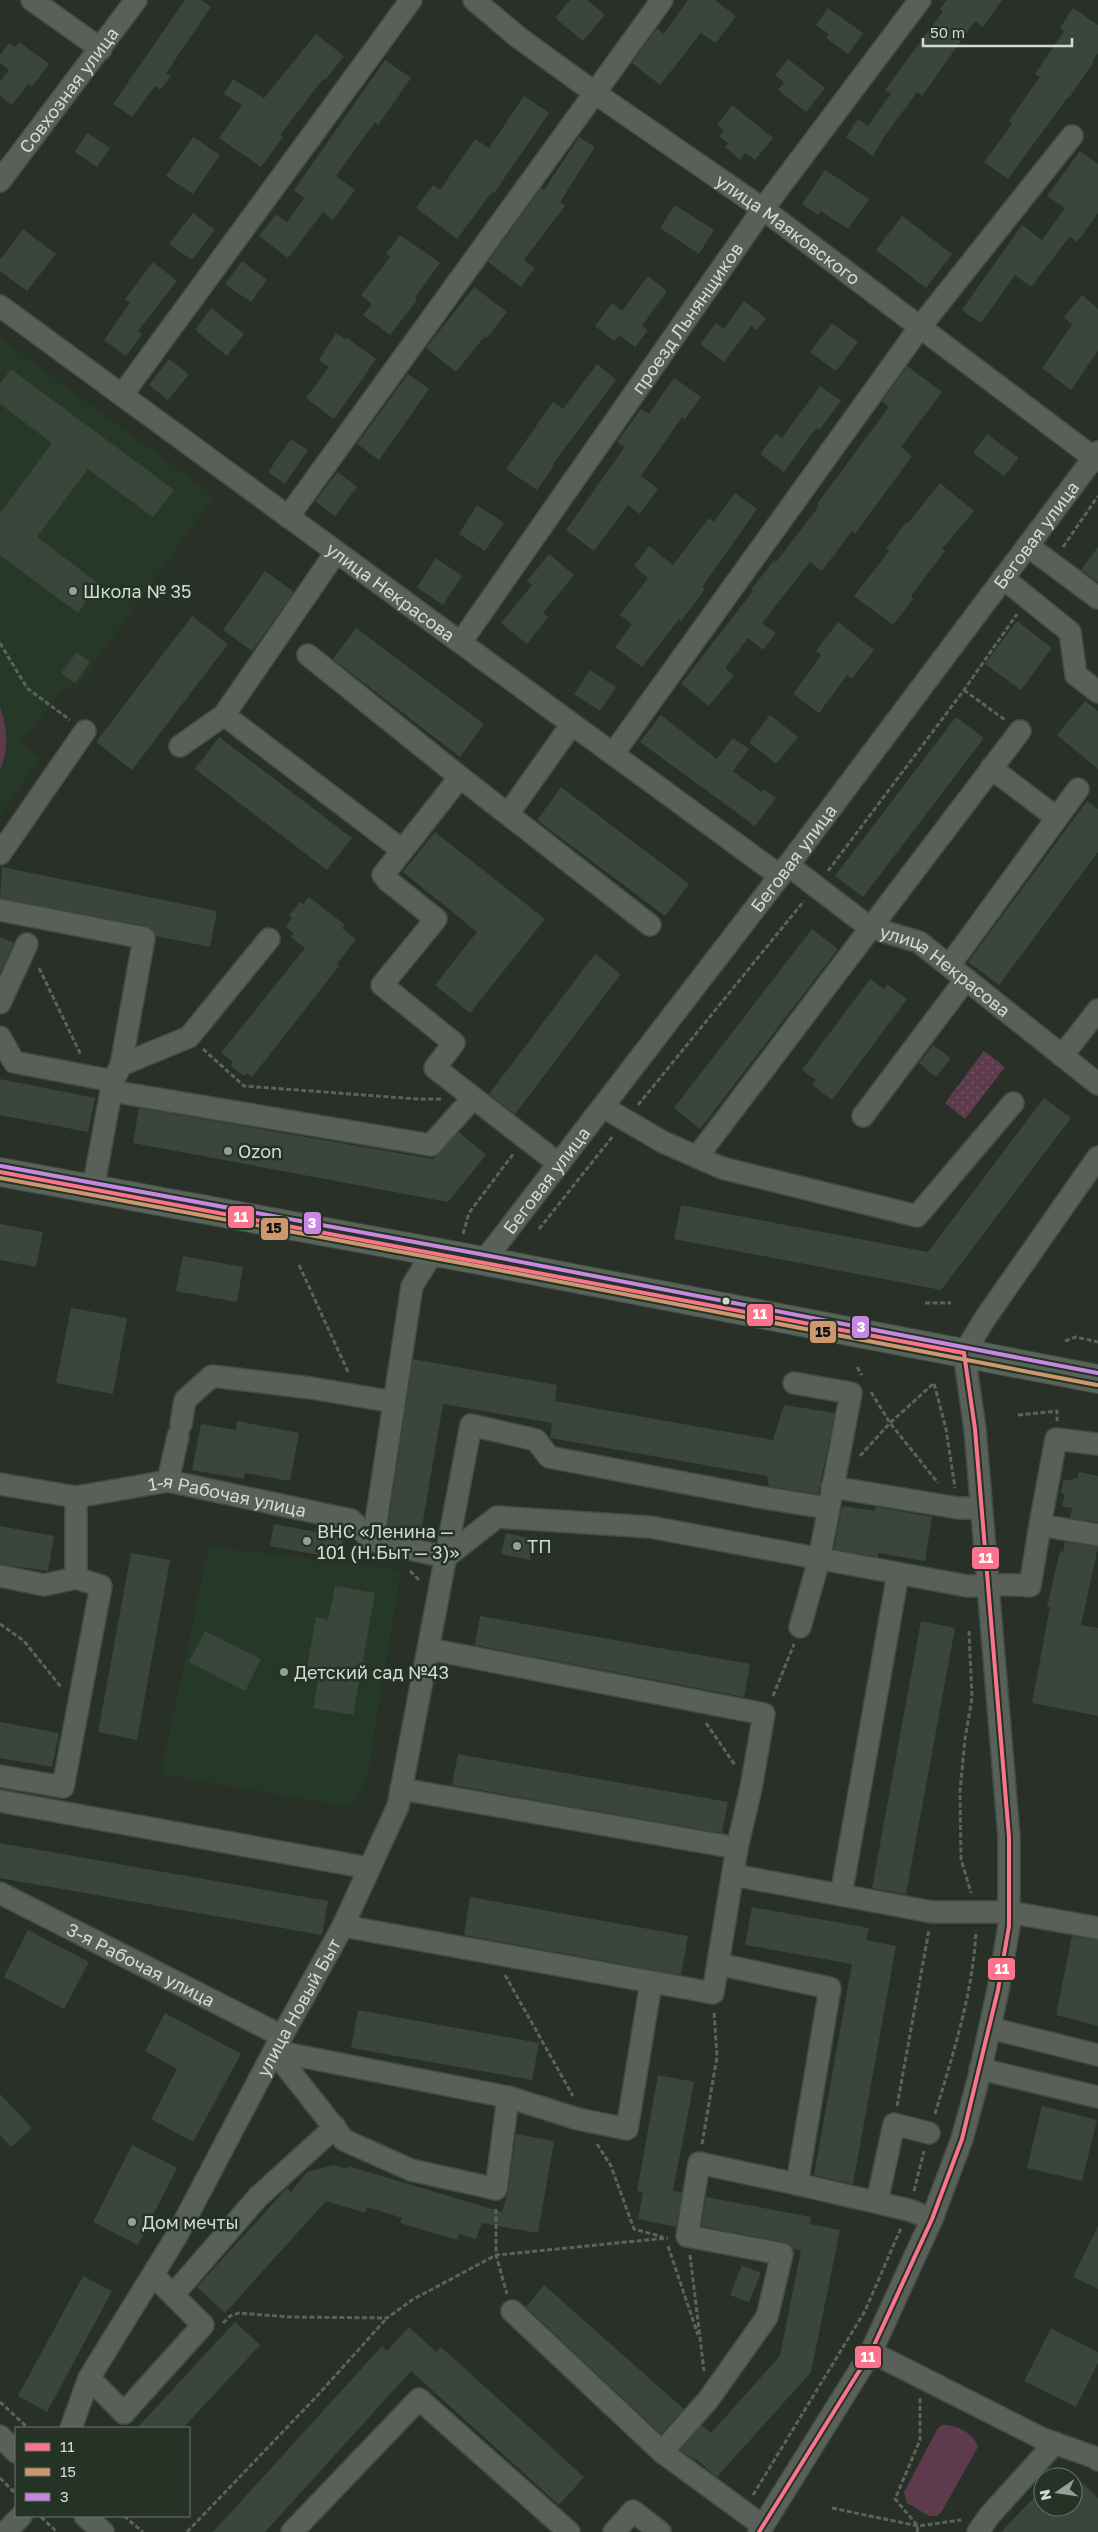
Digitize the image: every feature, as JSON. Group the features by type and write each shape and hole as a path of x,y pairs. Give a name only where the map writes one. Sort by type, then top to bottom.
{"main road":[{"path":"0,1172 484,1261 1098,1379"}],"street":[{"path":"32,0 101,49"},
{"name":"Совхозная улица","path":"0,181 136,0"},
{"path":"122,395 411,0"},
{"name":"улица Маяковского","path":"474,0 518,36 595,93 764,209 1096,457"},
{"path":"288,517 662,0"},
{"name":"проезд Льнянщиков","path":"461,642 764,209 920,0"},
{"path":"613,754 920,327 1072,136"},
{"name":"улица Некрасова","path":"0,306 613,754 869,927 919,942 1098,1084"},
{"name":"Беговая улица","path":"484,1261 784,871 1096,457"},
{"path":"1028,546 1098,598"},
{"path":"180,746 224,715 336,552"},
{"path":"1003,578 1070,632 1076,674 1098,692"},
{"path":"308,655 460,777 650,925"},
{"path":"224,715 402,850"},
{"path":"508,814 572,724"},
{"path":"0,854 84,730"},
{"path":"697,1157 869,927 1020,731"},
{"path":"991,768 1057,818"},
{"path":"460,777 402,850 385,877 436,919 382,985 454,1043 434,1068 559,1164"},
{"path":"950,966 1078,789"},
{"path":"0,910 144,938 93,1189"},
{"path":"115,1079 189,1037 269,939"},
{"path":"0,1003 27,944"},
{"path":"863,1116 966,980"},
{"path":"1062,1056 1098,1010"},
{"path":"0,1037 14,1062 92,1077 115,1079 431,1145 472,1098"},
{"path":"603,1107 663,1142 722,1168 917,1216 1013,1103"},
{"path":"512,2311 662,2452 744,2511 761,2529 871,2352 932,2220 962,2139 998,1990 1009,1912 1009,1837 980,1508 975,1429 964,1353 986,1317 1098,1157"},
{"path":"433,1252 412,1286 373,1541 446,1557 496,1517 650,1527 818,1560 968,1586 988,1586 1006,1583 1030,1586 1056,1438 1098,1444"},
{"path":"168,1481 186,1400 212,1376 311,1388 394,1402"},
{"path":"794,1383 851,1393 818,1560 800,1627"},
{"name":"улица Новый Быт","path":"71,2427 89,2378 176,2237 278,2043 343,1926 398,1806 471,1424 536,1440 549,1457 827,1508"},
{"name":"1-я Рабочая улица","path":"0,1484 76,1497 168,1481 351,1520 373,1541"},
{"path":"832,1487 958,1508 980,1508"},
{"path":"76,1497 76,1578"},
{"path":"1040,1525 1098,1536"},
{"path":"841,1895 898,1574"},
{"path":"0,1576 44,1585 76,1578 101,1586 63,1787 0,1776"},
{"path":"343,1926 712,1993 737,1848 752,1788 764,1714 429,1649"},
{"path":"40,1808 43,1784"},
{"path":"401,1789 737,1848"},
{"path":"0,1801 369,1868"},
{"path":"733,1875 932,1912 1009,1912 1098,1928"},
{"name":"3-я Рабочая улица","path":"0,1893 278,2043"},
{"path":"718,1964 830,1988 797,2184"},
{"path":"278,2043 508,2097 578,2119 627,2129 651,1983"},
{"path":"990,2028 1098,2055"},
{"path":"278,2043 344,2140 411,2170 496,2189 508,2097"},
{"path":"980,2069 1098,2097"},
{"path":"877,2202 894,2124 929,2133"},
{"path":"173,2295 258,2197 335,2128"},
{"path":"662,2452 708,2400 767,2317 782,2254 687,2236 699,2163 877,2202 909,2210 932,2220"},
{"path":"89,2378 124,2413 203,2325 153,2275"},
{"path":"871,2352 1055,2443 1098,2460"},
{"path":"292,2532 419,2399 569,2532"},
{"path":"0,2436 15,2451"},
{"path":"983,2524 1055,2443"},
{"path":"614,2532 633,2511 660,2532"},
{"path":"6,2532 20,2517"},
{"path":"86,2517 103,2532"}],"path":[{"path":"0,642 27,688 51,705"},
{"path":"964,690 1020,731"},
{"path":"27,944 92,1077"},
{"path":"189,1037 244,1086 417,1100 472,1098"},
{"path":"461,1241 469,1213 525,1138"},
{"path":"299,1265 359,1397"},
{"path":"926,1302 951,1303"},
{"path":"1065,1341 1076,1337 1098,1342"},
{"path":"857,1367 890,1423 958,1508"},
{"path":"858,1459 890,1423 934,1383 946,1429 958,1508"},
{"path":"1018,1415 1057,1411"},
{"path":"404,1566 420,1578 418,1588"},
{"path":"744,2511 864,2311 909,2210 929,2133 955,2048 975,1962 977,1913 962,1859 960,1792 965,1739 972,1698 969,1623"},
{"path":"0,1624 24,1641 78,1709"},
{"path":"764,1714 788,1664 800,1627"},
{"path":"688,1698 752,1788"},
{"path":"894,2124 932,1912"},
{"path":"699,2163 717,2057 712,1993"},
{"path":"496,2189 496,2255 512,2311"},
{"path":"188,2532 317,2396 387,2318 412,2300 496,2255 687,2236 708,2400"},
{"path":"666,2238 700,2343"},
{"path":"239,2313 290,2317 387,2318"},
{"path":"917,2532 918,2526 895,2499 920,2440 921,2378"},
{"path":"0,2402 27,2427"},
{"path":"0,2478 15,2493"},
{"path":"832,2508 918,2526 983,2524"},
{"path":"41,2517 58,2532"},
{"path":"125,2517 143,2532"}],"shaded area":[{"name":"Школа № 35","path":"0,338 214,496 74,692 66,686 21,742 41,758 0,815"},
{"path":"0,707 5,723 6,746 0,770"},
{"path":"984,1051 1005,1067 965,1119 945,1103"},
{"name":"Детский сад №43","path":"209,1546 401,1570 367,1779 351,1807 161,1774"},
{"path":"943,2425 954,2426 969,2434 978,2447 942,2511 937,2516 929,2516 907,2503 904,2492 938,2428"}],"building":[{"path":"185,0 201,0 211,7 166,73 171,76 160,90 155,86 132,117 113,104"},
{"path":"570,0 587,0 605,15 583,41 555,18"},
{"path":"688,0 715,0 736,16 716,43 701,33 660,85 632,63 657,28 664,34"},
{"path":"947,0 1002,0 983,27 975,21 922,96 917,92 884,137 873,156 846,137 858,119 868,126 891,94 885,90 943,11 940,9"},
{"path":"828,8 863,33 848,54 826,38 829,34 816,25"},
{"path":"1073,8 1098,25 1098,53 1069,98 1008,179 984,162 1012,124 1009,121 1040,77 1035,74 1064,31 1060,28"},
{"path":"316,34 344,56 325,80 323,79 280,135 283,137 261,167 219,138 242,105 224,94 233,79 264,98"},
{"path":"19,42 49,64 32,87 28,84 12,105 0,96 0,82 9,70 0,63 0,55 9,43 15,47"},
{"path":"788,59 825,88 806,112 778,90 784,82 775,75"},
{"path":"385,60 411,78 378,125 375,122 336,176 355,190 333,220 323,212 288,258 259,236 276,214 287,222 304,198 294,190"},
{"path":"524,96 549,113 494,193 492,192 457,239 416,208 433,185 440,190 475,139 489,148"},
{"path":"732,105 773,138 755,160 745,153 740,160 725,147 728,143 719,136 724,130 717,125"},
{"path":"87,133 110,148 97,167 75,152"},
{"path":"193,137 220,155 193,194 166,176"},
{"path":"579,137 595,147 560,202 565,206 524,260 535,268 521,287 488,262 541,188 544,190"},
{"path":"1080,151 1098,164 1098,213 1077,242 1070,236 1031,287 1015,275 981,323 962,310 1022,225 1042,240 1065,208 1047,196"},
{"path":"825,170 869,199 848,229 821,211 818,215 802,204"},
{"path":"675,205 714,230 699,254 660,228"},
{"path":"193,213 215,230 192,260 169,244"},
{"path":"902,216 952,254 926,288 876,250"},
{"path":"23,229 56,254 27,291 0,271 0,260"},
{"path":"400,235 440,263 415,298 417,300 390,335 363,315 372,304 361,295 390,257 386,254"},
{"path":"242,261 267,280 251,302 225,284"},
{"path":"153,262 177,281 138,331 142,334 126,356 104,340 130,303 125,299"},
{"path":"648,276 667,291 642,326 648,330 635,347 619,335 614,341 595,326 612,303 622,311"},
{"path":"474,287 507,312 487,338 485,336 456,372 426,348"},
{"path":"1082,295 1098,309 1098,351 1071,390 1042,368 1072,325 1064,317"},
{"path":"744,301 766,318 757,330 751,326 724,362 700,344 716,323 724,329"},
{"path":"211,308 244,334 227,356 195,330"},
{"path":"832,323 858,342 836,371 810,352"},
{"path":"336,333 345,339 347,338 376,359 334,419 306,398 329,367 319,360"},
{"path":"169,359 189,374 168,400 149,385"},
{"path":"597,364 616,380 552,465 554,466 537,490 506,469 553,402 563,409"},
{"path":"907,366 942,392 901,447 912,456 855,534 852,531 822,571 810,562 762,623 776,633 763,650 748,638 725,668 734,675 709,706 681,684 753,591 751,590 774,560 776,562 819,506 817,504 889,407 882,401"},
{"path":"11,369 174,490 153,517 88,469 37,537 99,584 78,613 0,555 0,513 52,443 0,404 0,384"},
{"path":"408,374 429,389 379,460 357,444"},
{"path":"674,378 701,397 685,419 682,417 641,476 658,489 640,514 628,505 594,551 566,530 625,447 617,442 641,409 649,414"},
{"path":"820,386 841,401 819,430 816,428 784,472 760,454 776,433 782,438"},
{"path":"987,434 1019,458 1004,476 973,453"},
{"path":"291,439 308,450 285,484 268,472"},
{"path":"338,472 357,487 335,516 315,501"},
{"path":"940,483 974,511 942,549 945,551 911,596 913,599 893,625 854,596 889,551 886,549 906,522 908,523"},
{"path":"735,493 757,509 702,587 705,589 642,667 615,647 632,624 620,615 648,578 634,566 649,546 673,565 709,518 714,522"},
{"path":"477,505 504,523 485,551 459,534"},
{"path":"1098,547 1098,582 1081,570"},
{"path":"549,554 574,575 543,613 548,617 527,644 501,623 532,585 527,581"},
{"path":"436,558 462,576 443,605 417,587"},
{"path":"265,571 294,592 252,651 223,630"},
{"path":"192,616 228,644 132,770 96,742"},
{"path":"1017,621 1052,648 1021,690 985,664"},
{"path":"838,622 874,650 852,679 847,675 819,713 793,694 821,655 816,651"},
{"path":"356,628 484,724 460,757 333,659"},
{"path":"77,652 90,662 75,683 61,673"},
{"path":"590,670 616,687 600,711 574,694"},
{"path":"1085,701 1098,711 1098,769 1057,735"},
{"path":"661,715 717,759 733,738 749,749 733,771 761,792 763,789 776,798 755,826 640,742"},
{"path":"770,715 798,737 776,764 749,742"},
{"path":"956,717 984,738 863,897 835,876"},
{"path":"219,737 352,838 327,870 195,769"},
{"path":"561,787 689,884 665,916 537,820"},
{"path":"1087,801 1098,809 1098,852 999,985 968,962"},
{"path":"435,832 545,919 470,1013 435,985 477,932 403,872"},
{"path":"2,867 217,911 210,947 156,936 152,929 146,926 0,898"},
{"path":"309,897 345,925 342,928 356,939 337,964 339,966 252,1077 247,1073 244,1076 231,1066 233,1062 221,1053 305,948 291,937 294,933 286,927 292,918 289,915 300,902 303,904"},
{"path":"812,929 838,949 700,1129 674,1108"},
{"path":"0,937 14,943 0,973"},
{"path":"595,954 621,974 515,1114 489,1094"},
{"path":"870,979 884,989 887,984 907,999 832,1100 812,1085 816,1080 802,1070"},
{"path":"933,1045 951,1058 936,1077 919,1063"},
{"path":"0,1079 95,1098 88,1132 0,1115"},
{"path":"1044,1098 1071,1118 941,1290 674,1239 681,1205 928,1252"},
{"path":"139,1108 433,1159 459,1132 486,1155 448,1202 133,1143"},
{"path":"0,1224 43,1232 36,1267 0,1260"},
{"path":"183,1256 243,1267 237,1302 176,1291"},
{"path":"71,1308 127,1318 113,1394 56,1383"},
{"path":"413,1359 557,1385 555,1401 773,1440 784,1405 835,1413 818,1494 769,1486 767,1476 550,1438 552,1423 443,1404 420,1538 387,1531"},
{"path":"237,1421 299,1433 290,1481 245,1473 244,1479 192,1470 201,1424 236,1430"},
{"path":"1079,1472 1098,1476 1098,1522 1070,1518 1072,1508 1062,1506 1065,1494 1061,1493 1063,1481 1078,1478"},
{"path":"842,1506 875,1511 876,1507 932,1517 925,1561 878,1553 878,1557 834,1549"},
{"name":"ВНС «Ленина — 101 (Н.Быт — 3)»","path":"274,1524 344,1537 340,1559 270,1546"},
{"path":"0,1526 54,1536 48,1571 0,1564"},
{"name":"ТП","path":"506,1533 533,1539 530,1560 501,1554"},
{"path":"1065,1542 1098,1547 1081,1625 1098,1628 1098,1716 1032,1703 1050,1607 1047,1607 1060,1551 1063,1552"},
{"path":"131,1553 170,1560 137,1740 98,1732"},
{"path":"335,1586 375,1593 353,1715 313,1708 319,1675 306,1673 316,1617 328,1620"},
{"path":"480,1616 750,1664 744,1697 475,1645"},
{"path":"921,1621 955,1628 906,1894 872,1888"},
{"path":"205,1631 261,1659 245,1691 189,1662"},
{"path":"0,1722 59,1733 52,1767 0,1758"},
{"path":"458,1754 728,1802 722,1833 452,1785"},
{"path":"0,1843 328,1901 322,1935 0,1878"},
{"path":"470,1897 688,1936 681,1975 464,1935"},
{"path":"752,1907 869,1928 866,1940 896,1946 853,2184 814,2175 852,1964 745,1945"},
{"path":"28,1930 89,1962 64,2009 4,1977"},
{"path":"1072,1936 1098,1940 1098,2026 1056,2015"},
{"path":"358,2010 539,2043 532,2080 351,2048"},
{"path":"165,2013 241,2054 193,2142 151,2119 177,2069 145,2051"},
{"path":"658,2075 694,2082 673,2191 682,2192 676,2227 638,2219 643,2192 637,2191"},
{"path":"0,2094 32,2128 11,2147 0,2135"},
{"path":"1042,2106 1097,2120 1082,2181 1027,2168"},
{"path":"516,2134 554,2141 538,2233 482,2223 476,2239 459,2234 457,2240 400,2223 402,2218 367,2207 365,2213 326,2201 225,2313 197,2287 287,2188 291,2192 307,2172 334,2165 347,2169 348,2166 502,2212 508,2191"},
{"path":"132,2145 177,2168 138,2245 93,2222"},
{"path":"706,2197 811,2217 810,2224 840,2230 811,2372 717,2477 696,2459 680,2450 702,2425 711,2433 780,2356 801,2250 793,2249 784,2242 701,2226"},
{"path":"1098,2226 1098,2289 1073,2277"},
{"path":"742,2265 761,2273 749,2302 730,2295"},
{"path":"83,2276 112,2291 47,2412 18,2396"},
{"path":"544,2285 684,2409 661,2434 526,2307"},
{"path":"235,2322 260,2345 184,2427 138,2427"},
{"path":"409,2327 436,2352 441,2347 584,2477 559,2505 411,2371 265,2532 213,2532 382,2346 387,2351"},
{"path":"1051,2328 1098,2352 1098,2363 1076,2407 1024,2381"},
{"path":"1083,2484 1098,2498 1098,2532 1001,2532 1033,2498 1033,2517 1083,2517"}],"transit line":[{"name":"3","path":"1,1166 485,1255 1098,1373"},
{"name":"11","path":"0,1172 964,1353"},
{"name":"15","path":"0,1178 483,1267 1097,1385"},
{"name":"11","path":"759,2532 871,2352 932,2219 962,2139 998,1990 1009,1926 1009,1837 975,1429 964,1353"}],"place":[{"name":"Школа № 35","path":"73,591"},
{"name":"Ozon","path":"228,1151"},
{"name":"ВНС «Ленина — 101 (Н.Быт — 3)»","path":"307,1541"},
{"name":"ТП","path":"517,1546"},
{"name":"Детский сад №43","path":"284,1672"},
{"name":"Дом мечты","path":"132,2222"}]}
